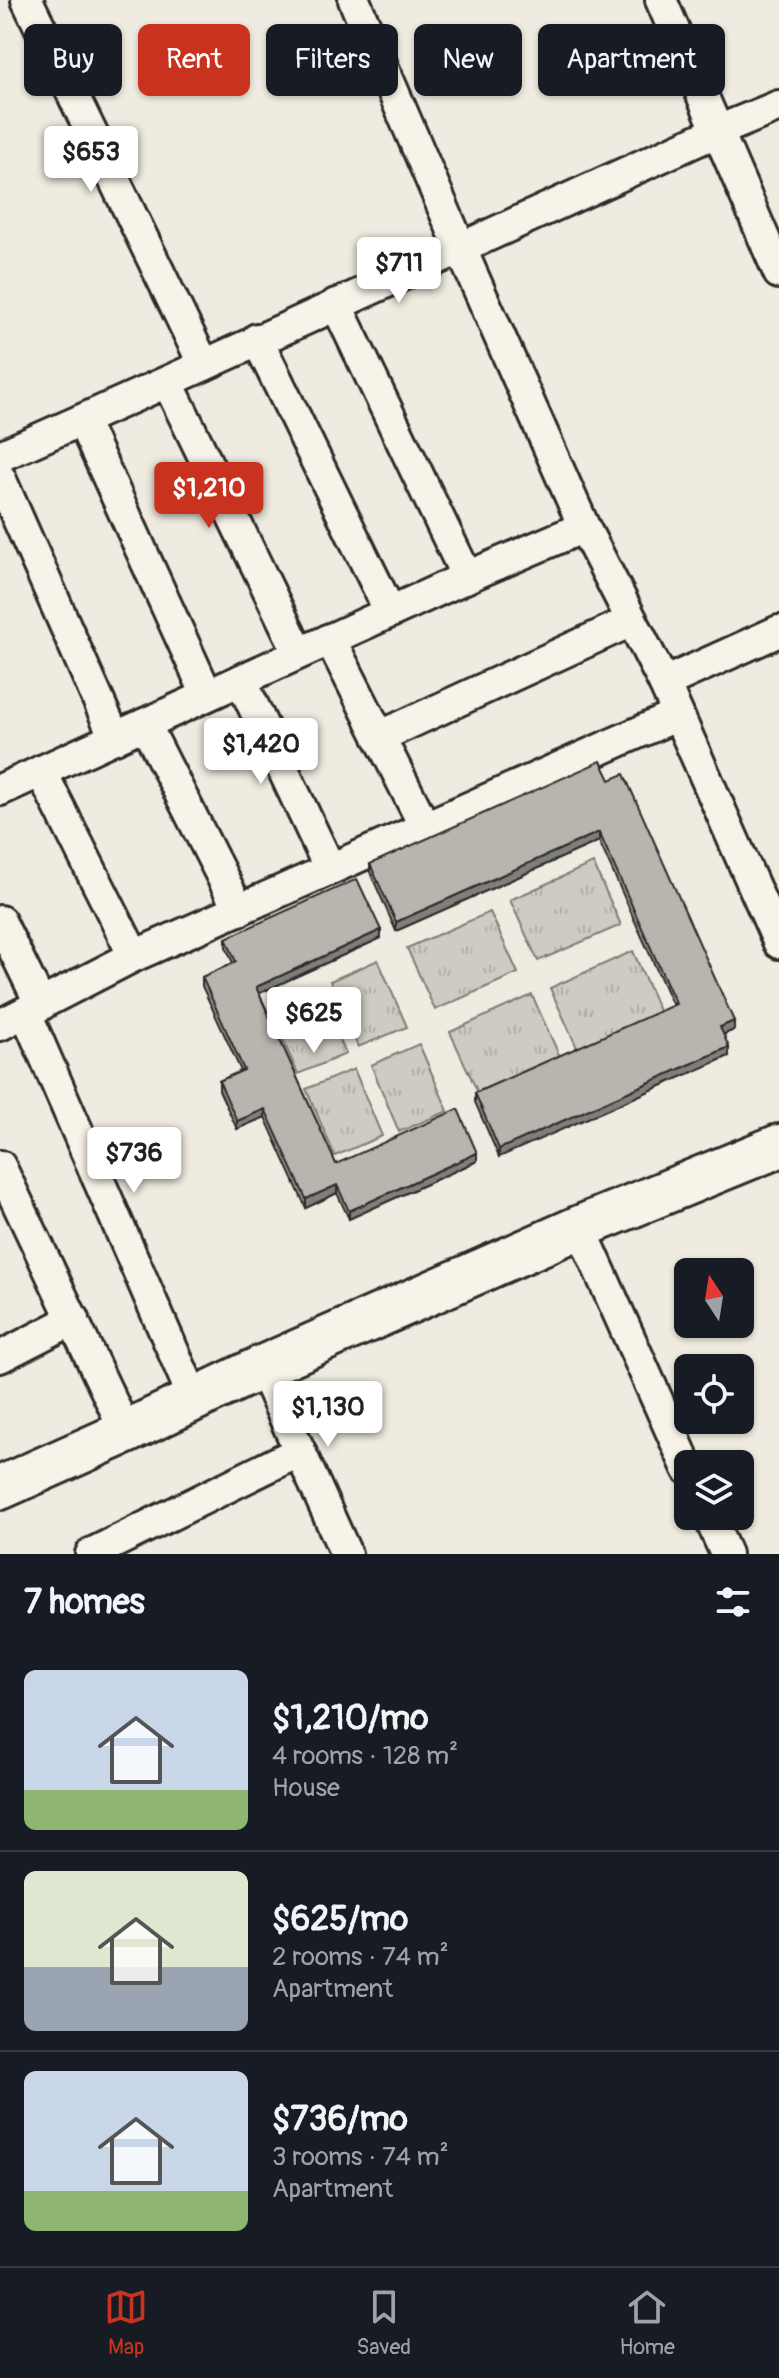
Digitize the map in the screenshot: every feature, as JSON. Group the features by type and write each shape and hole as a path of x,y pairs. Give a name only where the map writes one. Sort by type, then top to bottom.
{"street":[{"path":"27,0 204,365"},
{"path":"354,0 584,527 664,683 779,943"},
{"path":"661,0 779,273"},
{"path":"0,456 779,106"},
{"path":"336,304 467,577"},
{"path":"257,339 390,612"},
{"path":"168,383 299,653"},
{"path":"82,420 207,695"},
{"path":"0,478 115,738"},
{"path":"1,787 584,527"},
{"path":"379,737 631,621"},
{"path":"664,683 779,631"},
{"path":"330,639 425,827"},
{"path":"241,680 330,869"},
{"path":"22,1014 134,956 678,715"},
{"path":"145,724 239,910"},
{"path":"41,771 134,956"},
{"path":"0,921 22,1014 194,1399"},
{"path":"0,1488 262,1367 580,1227 779,1146"},
{"path":"0,1166 126,1432"},
{"path":"580,1227 680,1450"},
{"path":"0,1357 74,1319"},
{"path":"262,1367 346,1554"},
{"path":"91,1554 300,1451"},
{"path":"715,1530 726,1554"}],"green space":[{"path":"593,863 621,925 538,961 510,900"},
{"path":"490,912 518,973 435,1010 407,948"},
{"path":"633,951 660,1013 578,1050 550,988"},
{"path":"378,960 407,1027 358,1047 330,981"},
{"path":"317,987 346,1054 298,1074 269,1008"},
{"path":"532,995 560,1057 478,1093 450,1032"},
{"path":"419,1044 448,1111 399,1132 371,1065"},
{"path":"354,1069 382,1136 335,1156 306,1089"}],"building":[{"path":"601,761 610,780 624,774 734,1021 720,1027 729,1047 499,1149 475,1093 676,1004 599,832 396,922 370,864"},
{"path":"357,879 381,930 256,987 336,1164 458,1109 477,1153 349,1211 337,1185 306,1199 265,1109 237,1121 219,1081 244,1070 202,977 236,962 226,938"}]}
